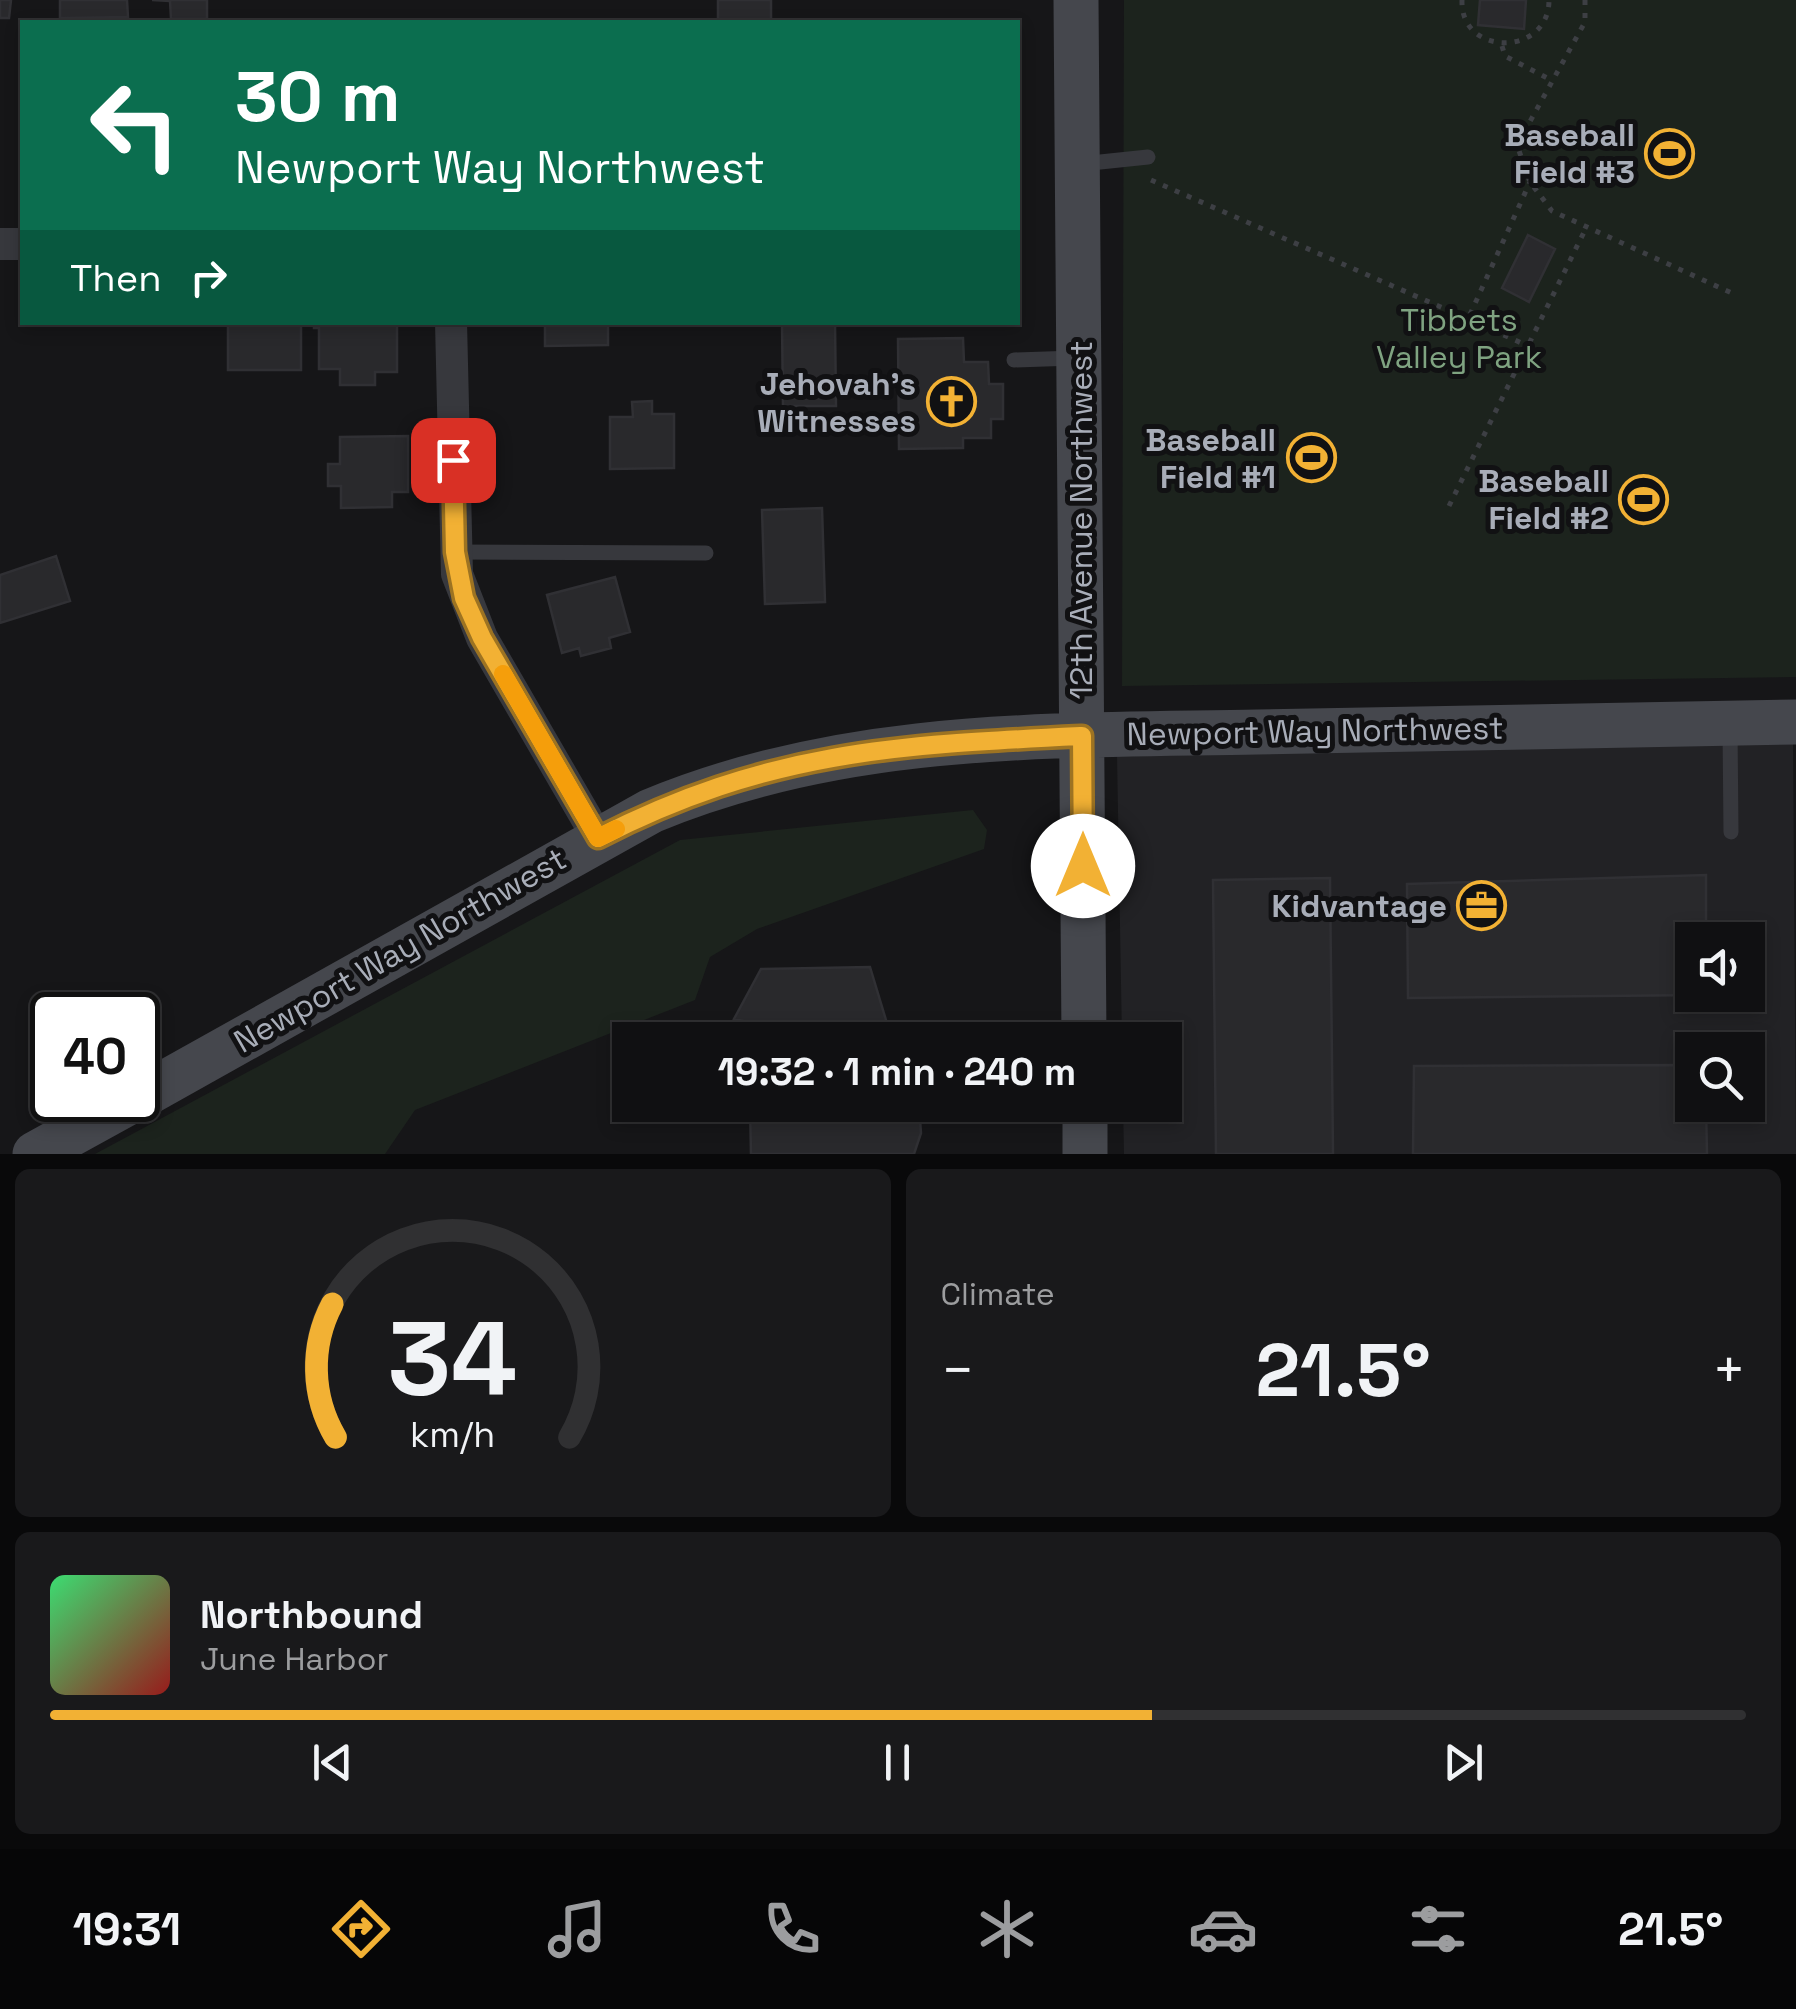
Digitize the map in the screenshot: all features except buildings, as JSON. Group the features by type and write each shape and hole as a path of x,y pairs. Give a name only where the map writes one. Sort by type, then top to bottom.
{"street":[{"name":"12th Avenue Northwest","path":"1076,0 1084,1022"},
{"path":"451,325 455,552 464,598 482,638 598,838"},
{"name":"Newport Way Northwest","path":"160,1085 598,838 686,796 802,761 917,746 1082,736 1796,722"},
{"name":"Newport Way Northwest","path":"34,1154 93,1122"},
{"path":"1084,1122 1085,1154"}],"lane":[{"path":"1077,164 1148,157"},
{"path":"1014,360 1080,358"},
{"path":"455,552 706,553"},
{"path":"1730,723 1731,832"}],"path":[{"path":"1462,0 1470,27 1485,40 1502,44 1524,41 1540,28 1549,0"},
{"path":"1585,0 1585,22 1518,145 1530,182 1552,211 1736,295"},
{"path":"1502,44 1505,56 1551,80"},
{"path":"1147,179 1528,346"},
{"path":"1468,320 1530,182"},
{"path":"1449,506 1588,226"}],"shaded area":[{"path":"1793,743 1796,1154 1124,1154 1123,1122 1182,1122 1182,1022 1122,1022 1117,755"}],"green space":[{"name":"Tibbets Valley Park","path":"1124,0 1796,0 1796,677 1122,686"},
{"path":"973,810 987,830 984,849 757,929 710,957 695,1000 639,1022 612,1022 612,1033 415,1110 385,1154 95,1154 160,1122 680,840"}],"slow traffic":[{"path":"503,674 598,838 616,829"}],"place":[{"name":"Baseball Field #3","path":"1670,153"},
{"name":"Jehovah's Witnesses","path":"951,402"},
{"name":"Baseball Field #1","path":"1311,458"},
{"name":"Baseball Field #2","path":"1644,499"},
{"name":"Kidvantage","path":"1482,906"}],"route":[{"path":"453,460 455,552 464,598 482,638 598,838 686,796 802,761 909,746 1082,736 1083,866"}]}
